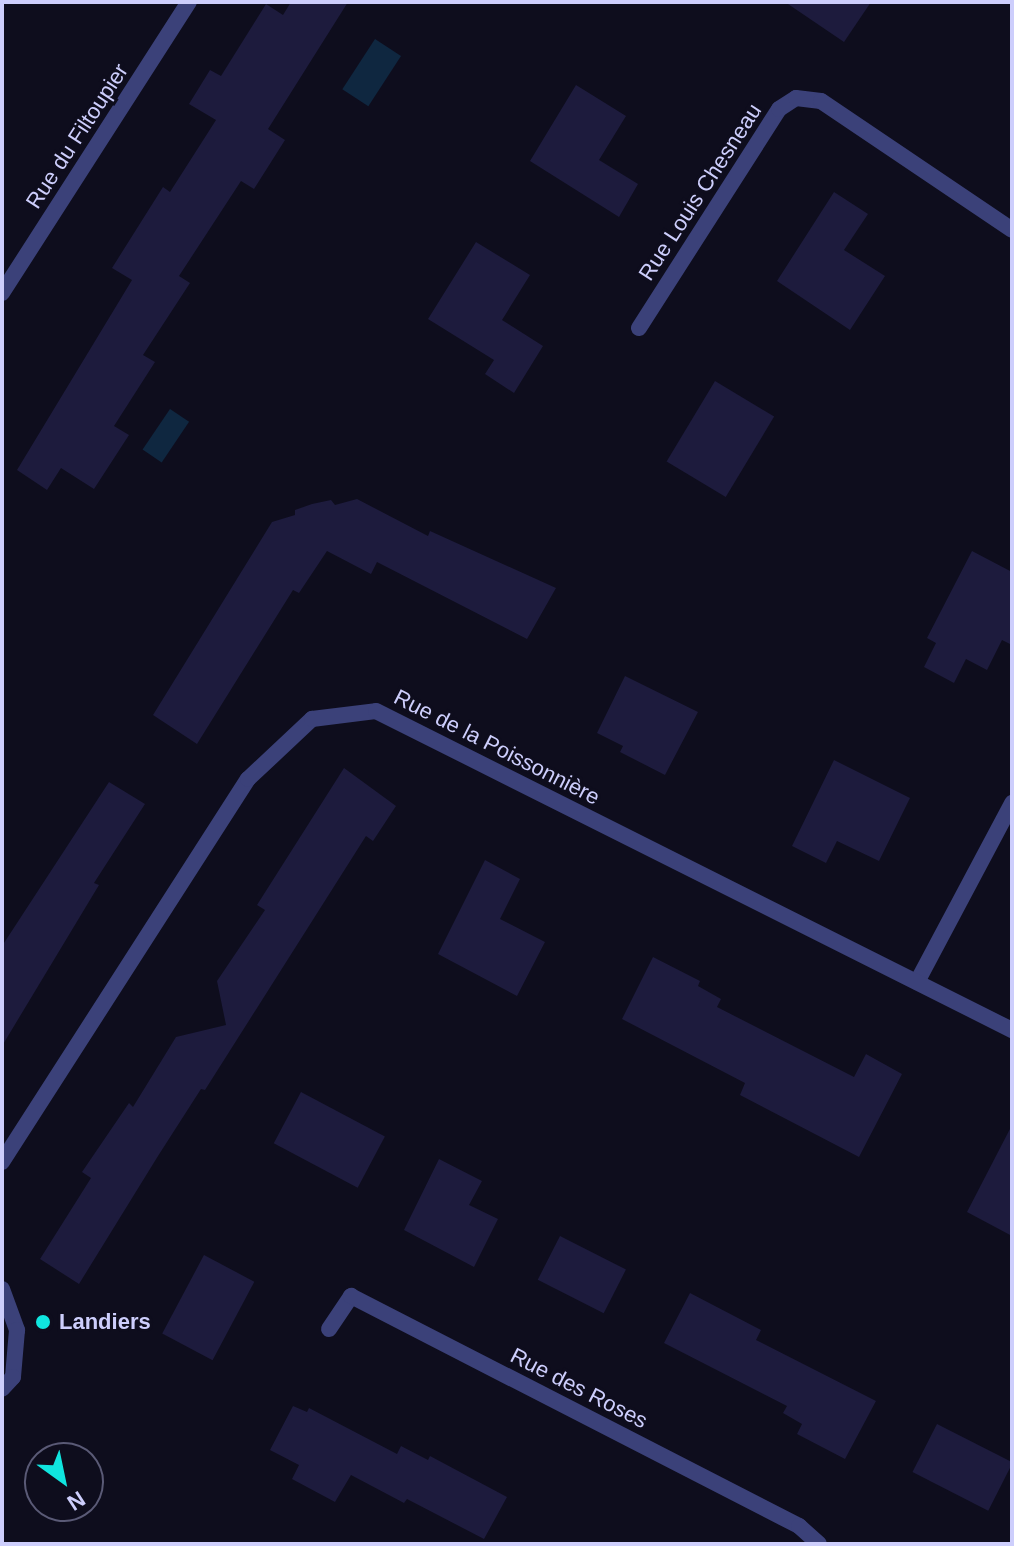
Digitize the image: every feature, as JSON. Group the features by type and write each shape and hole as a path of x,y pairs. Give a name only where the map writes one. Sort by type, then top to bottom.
{"street":[{"name":"Rue du Filtoupier","path":"2,293 189,2"},
{"name":"Rue Louis Chesneau","path":"639,328 779,109 796,98 821,101 1012,230"},
{"name":"Rue de la Poissonnière","path":"2,1162 248,779 312,719 376,711 1012,1030"},
{"path":"917,982 1012,803"},
{"path":"2,1289 17,1330 13,1377 2,1389"},
{"name":"Rue des Roses","path":"329,1329 351,1296 799,1526 819,1544"}],"water":[{"path":"375,39 401,56 368,106 342,89"},
{"path":"170,409 189,422 162,462 143,450"}],"building":[{"path":"291,2 348,2 268,129 285,140 254,189 241,181 179,276 190,283 143,355 155,362 114,426 129,435 94,489 61,468 47,490 17,470 132,280 112,268 163,187 170,192 216,120 189,104 210,70 221,76 266,4 283,15"},
{"path":"785,2 871,2 844,42"},
{"path":"576,85 626,116 599,160 638,184 619,217 530,161"},
{"path":"834,192 868,214 844,250 885,276 850,330 777,281"},
{"path":"476,242 530,275 502,320 543,346 514,393 485,374 494,360 428,319"},
{"path":"715,381 774,417 726,497 667,462"},
{"path":"357,499 428,536 430,531 556,588 527,639 377,562 371,574 327,551 299,593 293,590 197,744 153,715 272,522 295,515 295,510 312,504 331,500 335,505"},
{"path":"972,551 1012,572 1012,645 1002,640 987,670 966,659 954,683 924,667 936,643 927,638"},
{"path":"625,676 698,712 665,775 620,752 623,746 597,733"},
{"path":"834,760 910,798 879,861 837,841 826,863 792,846"},
{"path":"344,768 396,806 373,841 366,836 205,1090 201,1089 158,1156 79,1284 40,1259 91,1178 82,1172 129,1103 133,1107 176,1037 226,1025 217,981 265,910 257,905"},
{"path":"109,782 145,804 94,883 99,885 2,1046 2,946"},
{"path":"485,860 520,879 500,919 545,942 517,996 438,954"},
{"path":"653,957 700,981 698,986 721,999 717,1007 854,1077 866,1054 902,1074 859,1157 740,1095 745,1083 622,1019"},
{"path":"301,1092 385,1137 358,1188 274,1143"},
{"path":"1012,1125 1012,1236 967,1212"},
{"path":"439,1159 482,1181 469,1205 498,1219 474,1267 404,1230"},
{"path":"560,1236 626,1270 604,1313 538,1280"},
{"path":"204,1255 254,1282 213,1360 162,1334"},
{"path":"690,1293 761,1330 756,1340 876,1401 845,1459 797,1434 802,1424 783,1413 787,1406 664,1343"},
{"path":"293,1406 307,1412 309,1408 397,1454 401,1446 428,1460 430,1456 507,1497 484,1539 407,1499 404,1503 351,1475 335,1502 292,1479 299,1465 270,1450"},
{"path":"937,1424 1012,1462 988,1511 912,1472"}],"place":[{"name":"Landiers","path":"43,1322"}]}
